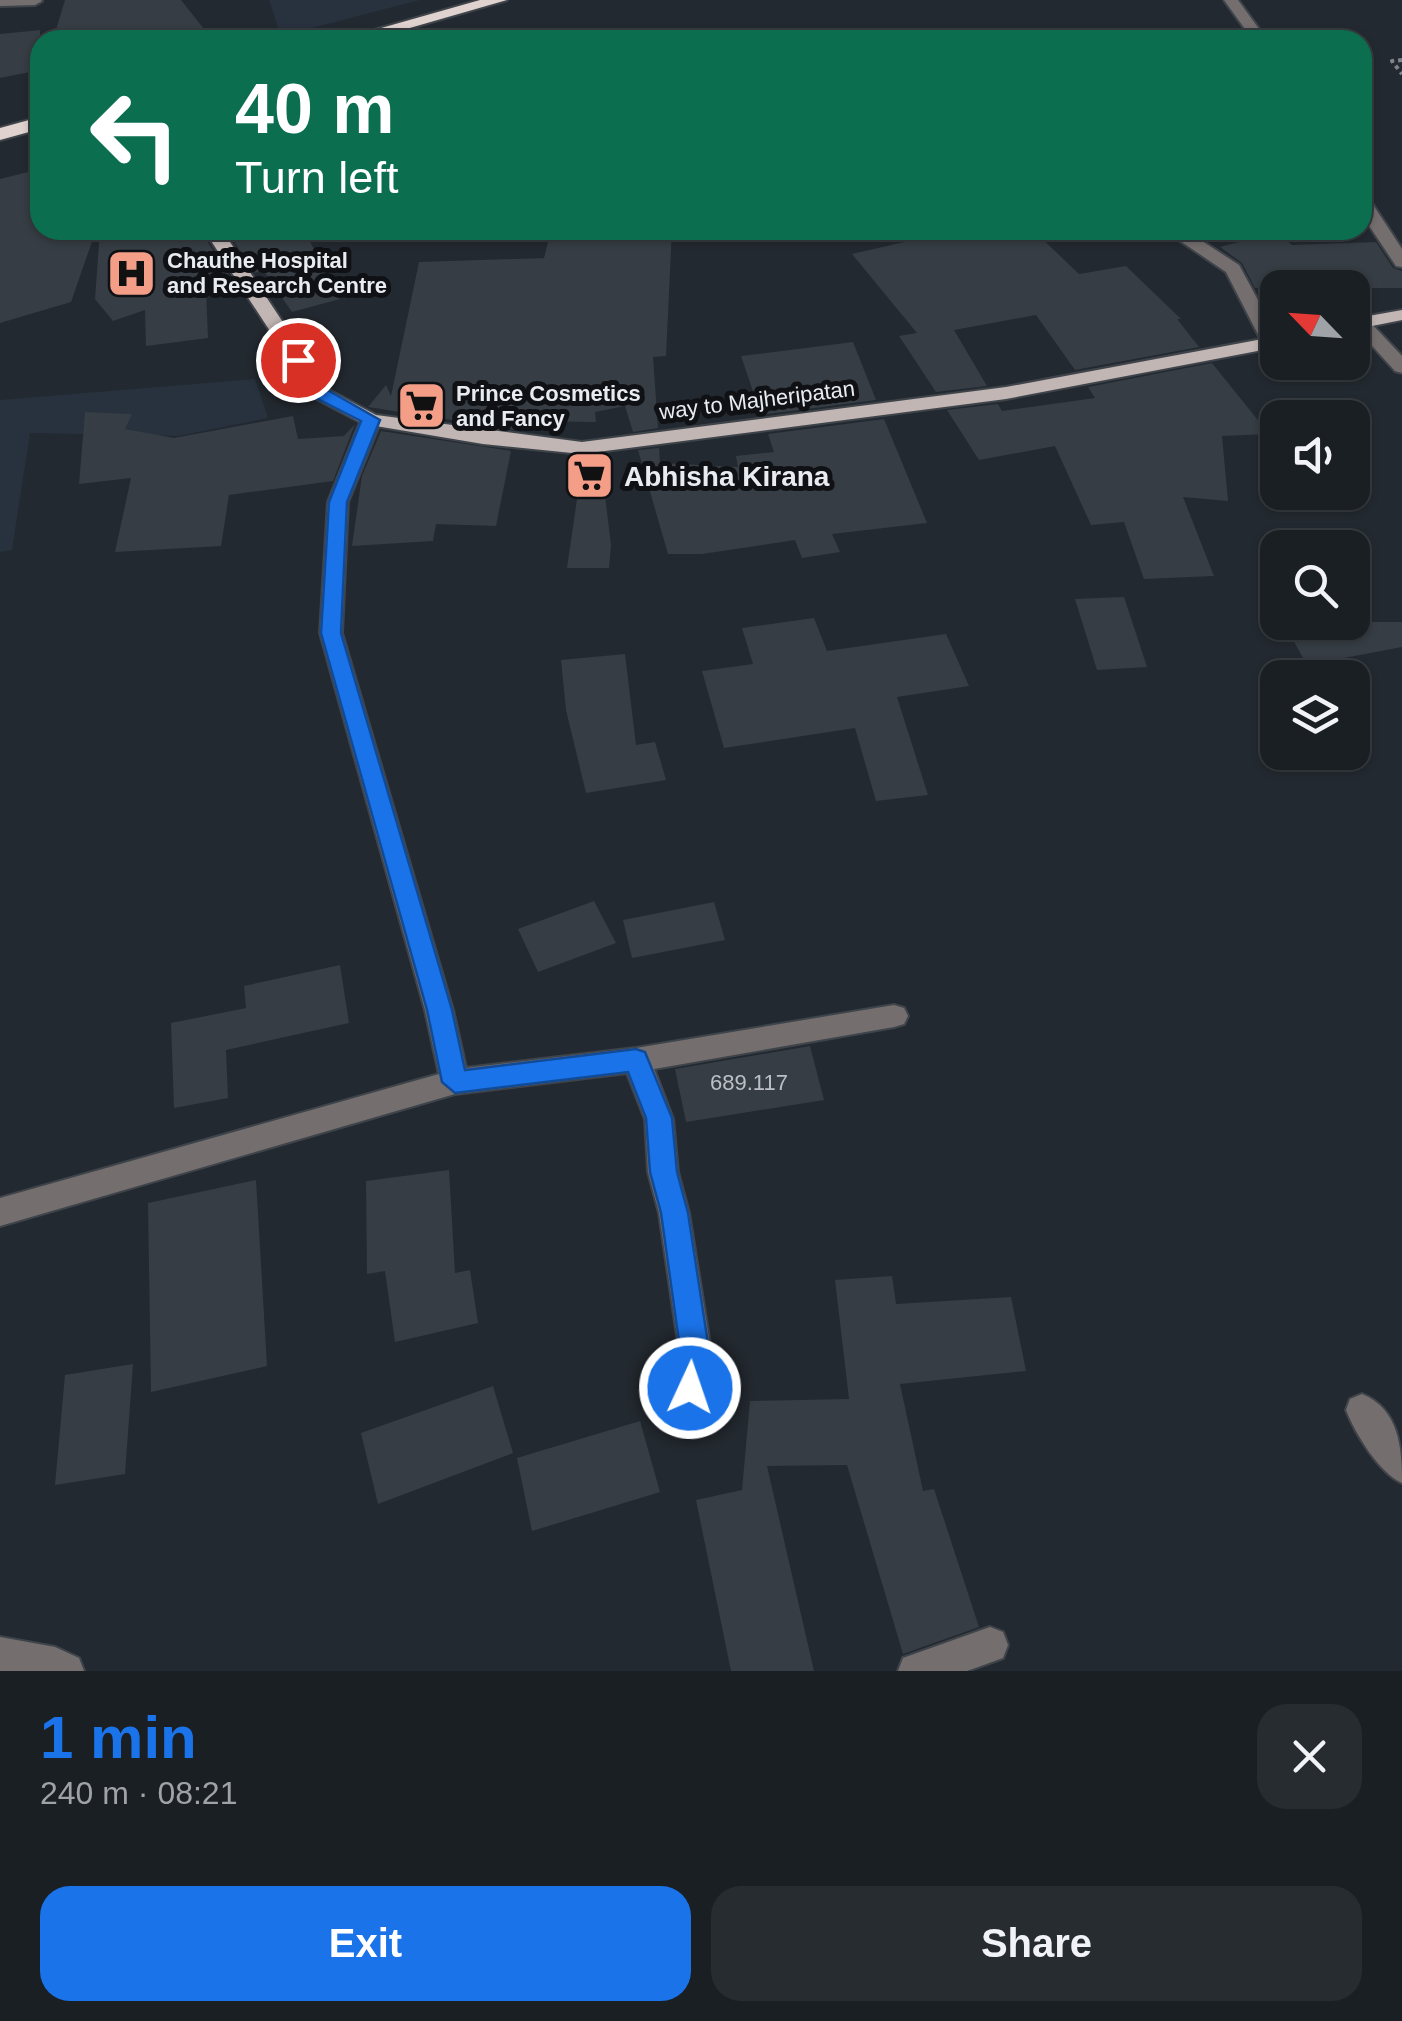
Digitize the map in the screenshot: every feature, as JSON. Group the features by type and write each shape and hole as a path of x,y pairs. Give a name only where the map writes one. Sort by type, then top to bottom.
{"highway":[{"path":"386,30 499,0"},
{"path":"0,134 30,126"}],"main road":[{"name":"way to Majheripatan","path":"220,240 320,393 371,420 582,448 1006,393 1260,344"},
{"path":"1370,321 1402,315"}],"street":[{"path":"1230,0 1252,30"},
{"path":"0,2 35,2"},
{"path":"1372,216 1402,262"},
{"path":"1188,240 1233,269 1260,316"},
{"path":"1370,336 1402,367"},
{"path":"371,420 338,502 331,633 439,1010 455,1082"},
{"path":"0,1212 455,1082 636,1060 894,1016"},
{"path":"636,1060 659,1118 663,1172 674,1213 697,1363 684,1412"},
{"path":"1362,1410 1402,1466"},
{"path":"916,1671 990,1646"},
{"path":"0,1655 55,1664 66,1671"}],"path":[{"path":"1402,60 1392,60 1402,74"}],"shaded area":[{"path":"269,0 420,0 304,30 279,30"},
{"path":"255,379 268,418 178,436 30,433 12,550 0,552 0,400"}],"building":[{"path":"65,0 181,0 204,29 199,30 56,30"},
{"path":"30,31 30,72 0,78 0,34"},
{"path":"30,172 30,240 93,240 71,302 0,323 0,179"},
{"path":"99,240 206,240 232,280 206,290 208,338 146,346 145,310 113,321 95,299"},
{"path":"233,240 309,240 340,299 292,312 263,270 255,273"},
{"path":"548,240 672,240 666,356 653,357 658,428 633,432 625,406 595,412 596,422 517,421 516,430 368,407 386,385 391,396 419,262 544,258"},
{"path":"913,240 1043,240 1079,274 1126,266 1181,319 1177,319 1199,347 1075,370 1036,315 954,330 987,386 936,392 899,336 917,333 852,254"},
{"path":"1246,240 1286,240 1292,245 1376,242 1393,268 1402,271 1402,288 1370,288 1370,270 1260,270 1260,288 1255,288 1242,263 1220,247"},
{"path":"853,342 876,400 761,415 741,356"},
{"path":"1212,363 1260,423 1260,434 1222,436 1228,501 1183,497 1214,576 1144,579 1124,522 1091,525 1055,446 979,460 947,410 998,404 1002,411 1095,398 1088,387"},
{"path":"85,412 132,414 125,429 174,438 293,416 298,439 344,436 355,424 333,481 229,495 221,546 115,552 131,478 79,484"},
{"path":"884,419 927,523 832,534 840,552 802,558 795,540 702,554 668,554 638,450 659,448 660,463 738,467 736,456 774,452 768,434"},
{"path":"381,431 511,451 496,526 436,524 433,541 352,546 362,476"},
{"path":"600,455 611,545 609,568 567,568 583,458"},
{"path":"1124,597 1147,667 1097,670 1075,599"},
{"path":"814,618 827,651 946,634 969,686 897,697 928,795 876,801 855,728 724,748 702,671 753,664 742,628"},
{"path":"1370,622 1402,622 1402,647 1333,660 1304,660 1293,640 1370,640"},
{"path":"625,654 636,745 655,742 666,780 586,793 566,710 561,660"},
{"path":"594,901 616,943 538,972 518,929"},
{"path":"714,902 725,940 632,958 623,920"},
{"path":"340,965 349,1023 226,1050 228,1098 174,1108 171,1023 246,1008 244,986"},
{"path":"810,1046 824,1100 686,1122 675,1069"},
{"path":"449,1170 455,1273 470,1270 478,1323 395,1342 385,1271 367,1274 366,1181"},
{"path":"256,1180 267,1366 151,1392 148,1203"},
{"path":"892,1276 896,1304 1011,1297 1026,1371 900,1384 923,1491 934,1489 979,1627 903,1654 847,1465 767,1466 814,1671 731,1671 696,1500 742,1490 750,1401 849,1399 835,1280"},
{"path":"133,1364 125,1474 55,1485 65,1375"},
{"path":"493,1386 513,1453 378,1504 361,1433"},
{"path":"640,1421 660,1492 532,1531 517,1458"}],"place":[{"name":"Chauthe Hospital and Research Centre","path":"132,273"},
{"name":"Prince Cosmetics and Fancy","path":"421,406"},
{"name":"Abhisha Kirana","path":"589,476"}],"route":[{"path":"298,360 320,393 371,420 338,502 331,633 439,1010 455,1082 636,1060 659,1118 663,1172 674,1213 697,1363 690,1388"}]}
